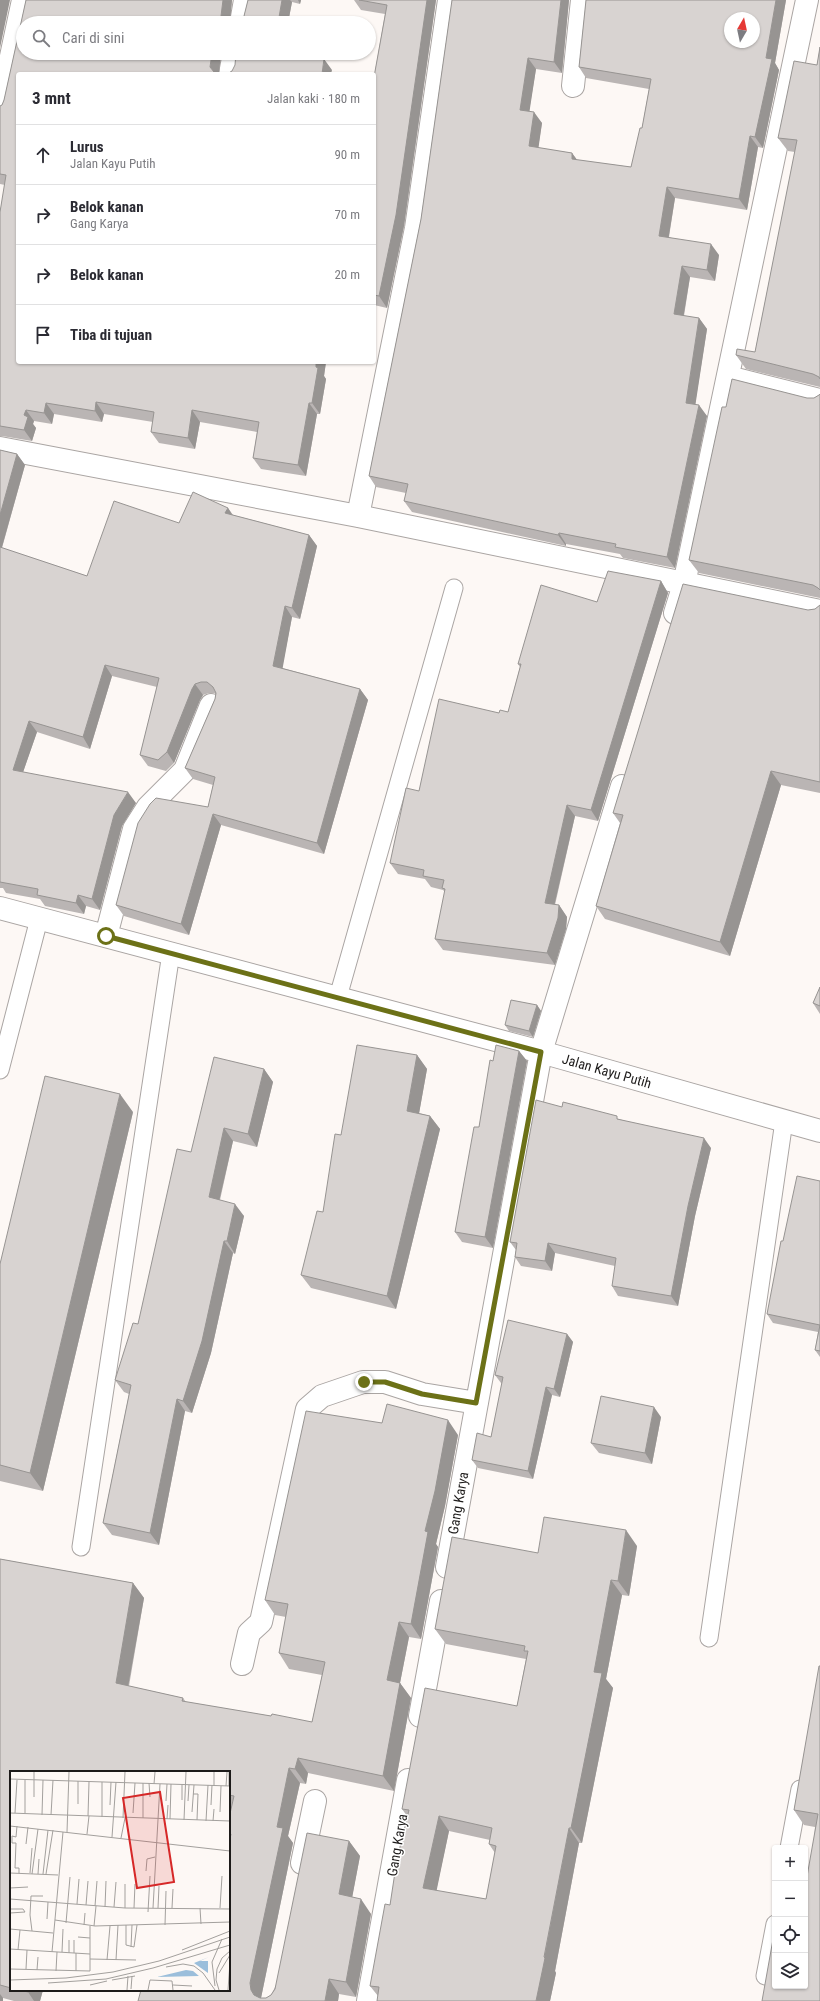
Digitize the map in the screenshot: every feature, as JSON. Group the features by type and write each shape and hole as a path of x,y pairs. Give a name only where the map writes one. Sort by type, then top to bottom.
{"street":[{"path":"20,16 23,0"},
{"path":"242,16 245,0"},
{"path":"358,516 416,228 449,0"},
{"path":"573,86 582,0"},
{"path":"670,629 684,584 807,0"},
{"path":"0,108 16,33"},
{"path":"230,72 233,60"},
{"path":"728,377 820,400"},
{"path":"0,448 358,516 820,611"},
{"path":"106,936 134,828 148,807 185,770 211,705"},
{"name":"Gang Karya","path":"417,1733 541,1052 629,765"},
{"name":"Jalan Kayu Putih","path":"0,908 541,1052 820,1131"},
{"path":"242,1664 249,1633 261,1622 264,1611 307,1409 322,1396 364,1382 385,1382 422,1394 476,1403"},
{"name":"Gang Karya","path":"368,2001 412,1757"},
{"path":"297,1886 315,1801"}],"lane":[{"path":"338,997 454,588"},
{"path":"0,1070 40,918"},
{"path":"81,1547 171,953"},
{"path":"709,1638 784,1121"},
{"path":"790,1845 804,1769"},
{"path":"765,1976 772,1940"}],"building":[{"path":"26,0 223,0 221,16 22,16"},
{"path":"248,0 282,0 279,16 244,16"},
{"path":"359,0 427,0 396,215 379,296 376,295 375,72 387,5"},
{"path":"452,0 561,0 554,62 528,58 520,110 534,112 529,146 572,153 572,159 631,167 640,128 642,128 651,79 579,67 586,0 776,0 766,58 772,59 755,137 750,136 739,199 667,187 659,236 711,244 707,270 682,266 674,314 699,318 686,403 699,405 667,557 615,547 616,544 559,533 558,535 404,501 408,484 369,476 421,219"},
{"path":"16,45 16,60 211,60 210,67 214,72 16,72 16,364 316,364 316,367 318,368 312,403 309,403 298,465 253,458 259,422 192,410 188,438 151,432 154,412 96,402 95,411 46,403 44,413 26,410 24,415 28,417 24,430 0,426 0,212 6,175 0,174 0,106 4,100"},
{"path":"820,47 820,379 813,374 736,355 737,349 755,352 797,140 778,138 794,61 817,65"},
{"path":"235,60 324,60 322,72 230,72 235,65"},
{"path":"732,379 807,398 814,398 820,394 820,590 813,585 689,560 722,407 726,407"},
{"path":"0,450 17,454 0,515"},
{"path":"193,492 228,508 225,513 309,535 292,608 285,606 273,666 360,689 317,843 213,814 181,924 116,905 138,823 150,804 156,798 208,807 215,777 185,768 215,699 216,693 213,687 207,682 195,684 167,752 158,760 140,755 159,678 105,665 83,737 29,721 13,770 128,792 114,815 92,899 78,895 76,903 37,895 38,889 0,882 0,547 87,576 114,501 179,523"},
{"path":"608,571 661,581 591,810 567,805 545,903 559,905 558,918 547,953 435,939 445,889 442,888 444,880 423,876 424,870 390,863 406,788 419,791 439,699 499,713 500,710 508,712 521,664 518,664 541,585 597,602"},
{"path":"683,584 808,610 815,609 820,605 820,782 771,771 720,942 596,906 623,815 613,813"},
{"path":"820,987 820,1006 813,1003"},
{"path":"511,1000 537,1005 529,1031 505,1025"},
{"path":"357,1045 417,1055 407,1111 430,1116 387,1296 301,1275 317,1211 323,1212 335,1134 341,1135"},
{"path":"496,1045 519,1051 485,1237 455,1232 474,1127 479,1127 490,1060 493,1061"},
{"path":"214,1057 264,1069 248,1134 224,1128 209,1197 235,1204 227,1241 224,1241 202,1341 183,1401 177,1399 150,1533 103,1523 131,1385 115,1380 133,1323 138,1324 177,1149 191,1152"},
{"path":"45,1076 120,1094 30,1473 0,1465 0,1264"},
{"path":"536,1100 562,1107 563,1102 617,1116 617,1119 704,1138 688,1206 671,1296 612,1286 616,1258 548,1243 545,1261 515,1257 517,1243 510,1242"},
{"path":"797,1176 820,1181 820,1325 767,1314 781,1241 783,1241"},
{"path":"508,1320 567,1334 554,1389 546,1387 528,1471 472,1460 477,1433 491,1437 503,1377 495,1375"},
{"path":"820,1325 820,1351 815,1350"},
{"path":"601,1396 654,1407 645,1453 591,1443"},
{"path":"387,1404 448,1420 435,1491 425,1531 428,1532 411,1624 399,1622 387,1680 400,1683 383,1776 298,1758 295,1769 289,1768 277,1827 283,1828 250,1983 251,1990 254,1995 260,1998 266,1998 271,1995 275,1989 307,1833 349,1841 339,1894 361,1899 346,1982 329,1979 325,2001 138,2001 141,1991 230,1991 230,1814 234,1796 230,1795 230,1771 10,1771 10,1988 0,1985 0,1559 133,1583 116,1683 183,1698 182,1701 271,1716 272,1714 312,1722 325,1662 279,1653 288,1604 265,1600 306,1411 382,1423"},
{"path":"544,1517 626,1530 618,1581 611,1580 594,1672 602,1673 571,1828 569,1828 536,2001 377,2001 379,1987 370,1986 385,1904 390,1905 397,1859 409,1810 402,1809 425,1688 517,1706 528,1651 524,1651 525,1646 435,1629 452,1537 538,1553","holes":["439,1816 492,1828 489,1844 496,1846 486,1899 423,1888"]},
{"path":"820,1666 820,2001 762,2001 772,1945 772,1989 808,1989 808,1871 818,1814 794,1810"}],"route":[{"path":"106,936 541,1052 476,1403 439,1398 385,1382 364,1382"}]}
